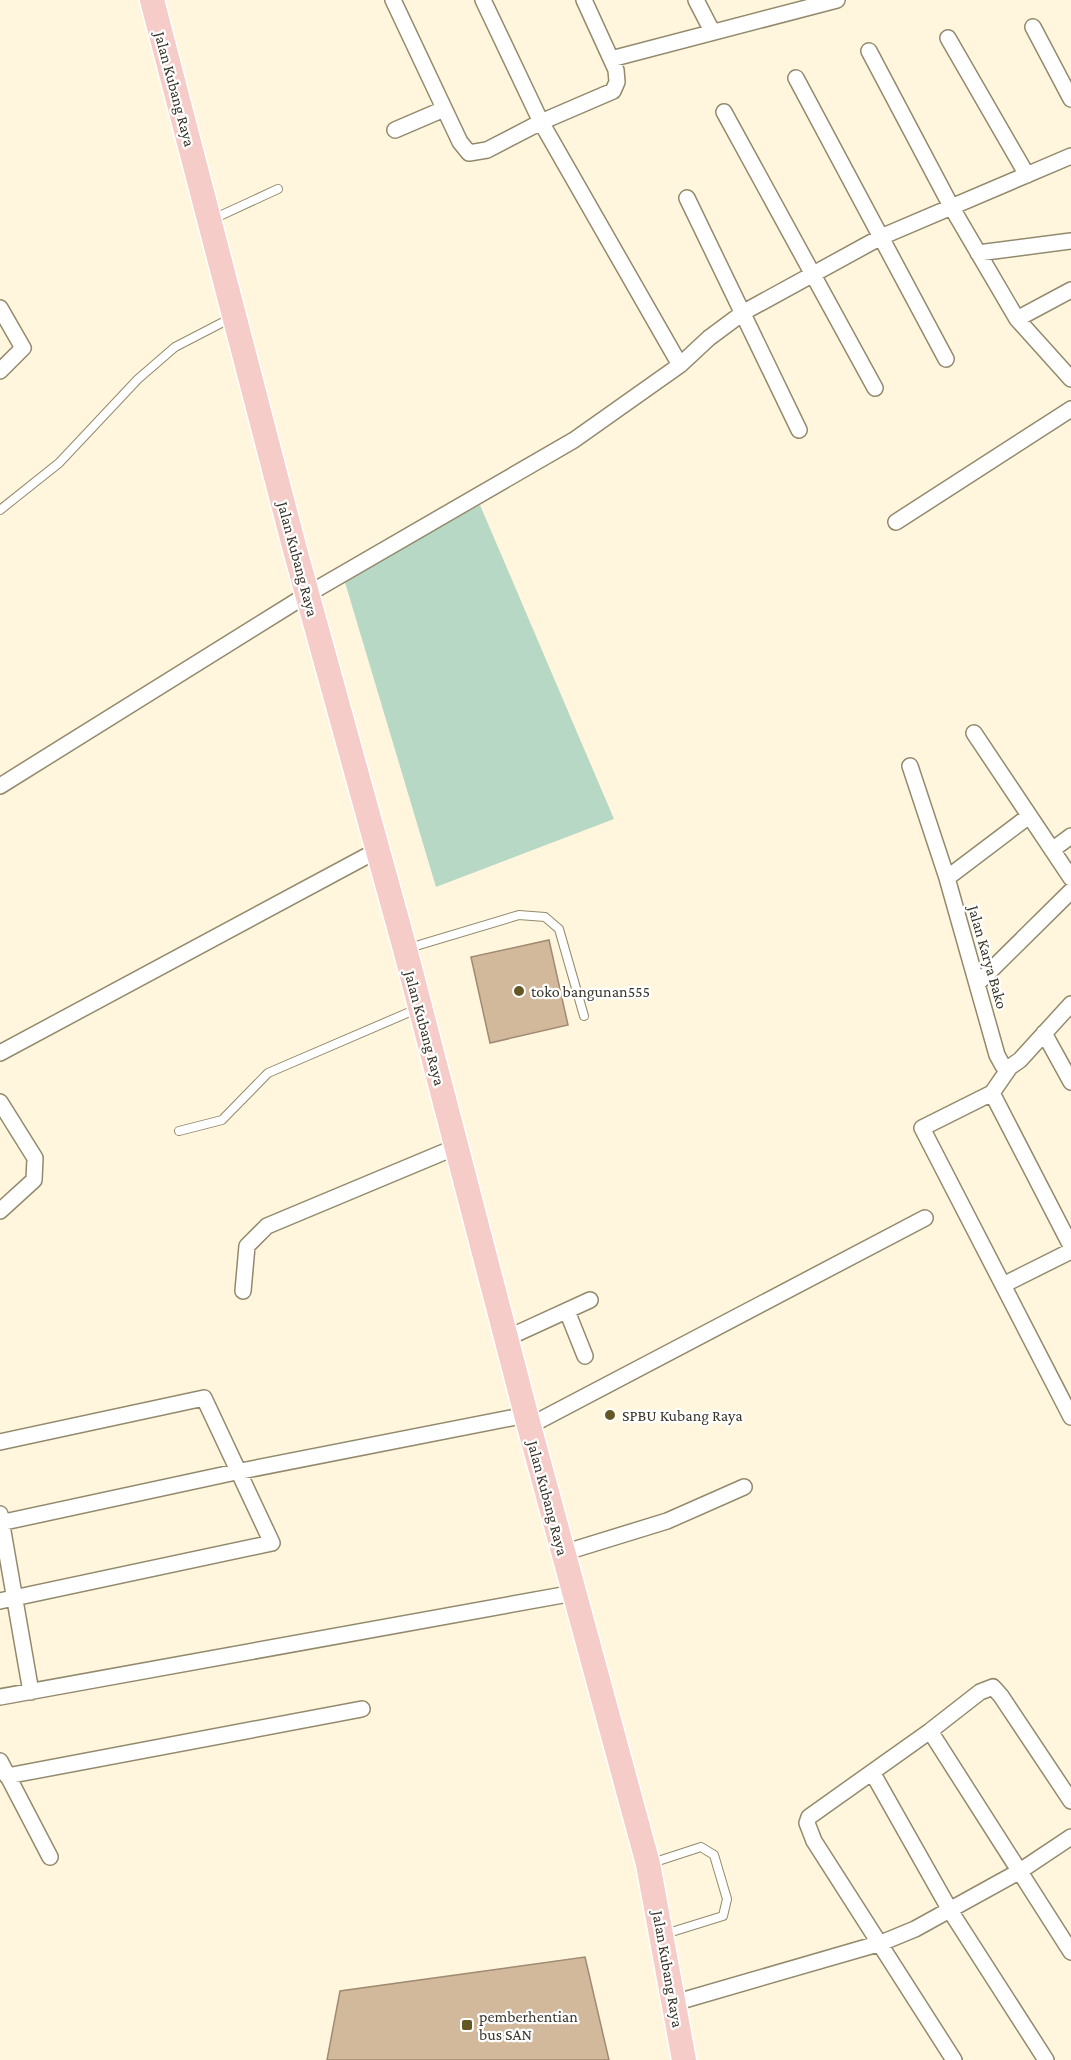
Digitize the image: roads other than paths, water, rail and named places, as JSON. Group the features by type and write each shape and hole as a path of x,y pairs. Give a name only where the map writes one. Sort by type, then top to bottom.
{"highway":[{"name":"Jalan Kubang Raya","path":"152,0 376,851 405,949 527,1420 648,1864 663,1935 684,2060"}],"street":[{"path":"393,0 460,142 469,153 487,150 541,122 613,91 617,82 616,70 584,0"},
{"path":"483,0 541,122 680,365"},
{"path":"696,0 712,31"},
{"path":"611,59 809,3 837,0"},
{"path":"1033,27 1071,99"},
{"path":"948,38 1028,175"},
{"path":"868,51 952,208 1017,319 1071,380"},
{"path":"795,78 946,359"},
{"path":"396,130 444,109"},
{"path":"724,112 875,388"},
{"path":"0,786 308,594 574,440 680,365 709,338 744,312 881,237 1071,156"},
{"path":"687,198 799,430"},
{"path":"978,253 1071,241"},
{"path":"1017,319 1071,290"},
{"path":"0,308 23,348 0,371"},
{"path":"896,522 1071,409"},
{"path":"974,733 1071,879"},
{"name":"Jalan Karya Bako","path":"910,766 947,878 997,1055 1003,1066 1010,1067"},
{"path":"947,878 1029,816"},
{"path":"1052,850 1071,836"},
{"path":"0,1053 376,851"},
{"path":"977,984 1068,899"},
{"path":"1071,1004 1020,1060 1010,1067 992,1093 922,1128 1071,1417"},
{"path":"1044,1033 1071,1082"},
{"path":"992,1093 1071,1246"},
{"path":"0,1102 35,1158 34,1180 0,1211"},
{"path":"243,1291 248,1246 267,1226 456,1147"},
{"path":"31,1692 7,1600 0,1520 236,1472 527,1420 925,1218"},
{"path":"1003,1285 1071,1251"},
{"path":"507,1338 590,1300"},
{"path":"567,1311 585,1356"},
{"path":"0,1442 204,1398 236,1472 272,1543 7,1600"},
{"path":"563,1553 666,1521 744,1487"},
{"path":"0,1697 574,1593"},
{"path":"954,2060 814,1840 807,1823 809,1817 930,1731 980,1692 993,1687 1071,1801"},
{"path":"7,1776 362,1709"},
{"path":"930,1731 1071,1952"},
{"path":"0,1761 50,1857"},
{"path":"872,1772 951,1912 1046,2060"},
{"path":"674,2003 881,1943 951,1912 1020,1871 1071,1837"}],"lane":[{"path":"209,220 278,189"},
{"path":"0,510 58,463 138,379 175,347 235,316"},
{"path":"405,949 519,915 545,917 559,929 584,1016"},
{"path":"179,1131 222,1120 268,1073 420,1008"},
{"path":"648,1864 701,1847 714,1855 727,1899 723,1916 663,1935"}],"place":[{"name":"toko bangunan555","path":"519,991"},
{"name":"SPBU Kubang Raya","path":"610,1415"},
{"name":"pemberhentian bus SAN","path":"467,2025"}]}
